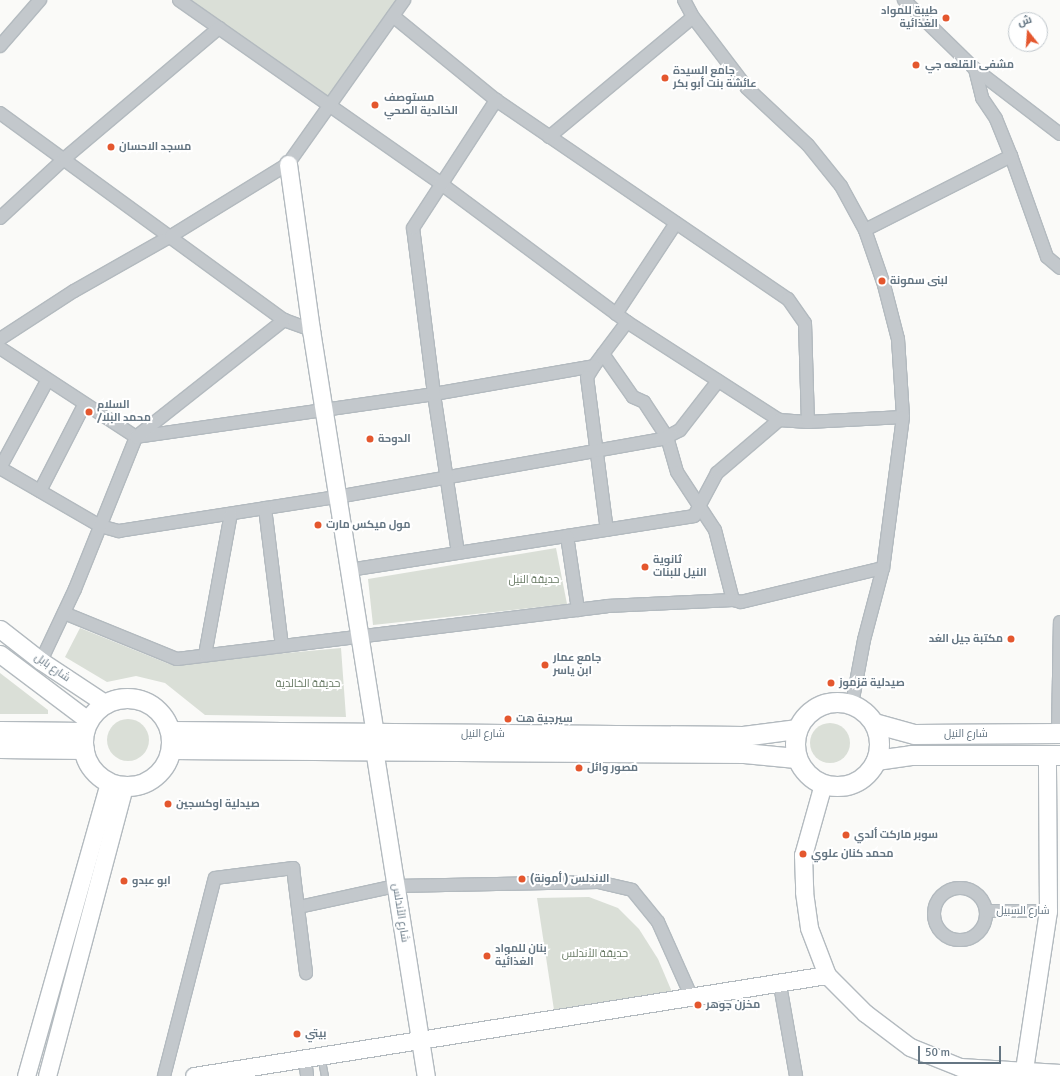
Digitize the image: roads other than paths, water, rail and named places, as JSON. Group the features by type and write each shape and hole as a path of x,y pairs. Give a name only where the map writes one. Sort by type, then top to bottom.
{"main road":[{"path":"126,698 140,700 152,706 162,715 170,740 165,765 155,776 141,784 116,784 96,774 89,765 86,734 106,704 126,698"},
{"path":"837,701 852,704 862,709 874,723 879,738 876,760 868,773 857,782 837,786 823,784 804,772 796,758 794,740 796,729 807,712 821,704 837,701"},
{"name":"شارع النيل","path":"874,723 914,734 1059,733"},
{"name":"شارع النيل","path":"374,742 743,736 796,729"},
{"path":"0,731 86,734"},
{"path":"0,748 86,734"},
{"name":"شارع النيل","path":"170,740 374,742 744,753 796,758"},
{"name":"شارع النيل","path":"876,760 911,755 1054,755"}],"street":[{"path":"0,46 40,0"},
{"path":"179,0 440,183 627,322 779,420 808,422 903,417"},
{"path":"0,339 74,291 171,236 288,164 404,0"},
{"path":"684,0 693,17 747,88 813,151 841,186 865,230 884,285 898,339 903,417 882,568 864,640 852,704"},
{"path":"904,0 975,69 1060,134"},
{"path":"393,16 496,100 788,299 805,323 808,422"},
{"path":"550,137 693,17"},
{"path":"0,218 64,158 219,28"},
{"path":"975,69 982,98 996,120 1011,156 1047,257 1060,268"},
{"path":"458,553 434,394 413,228 440,183 496,100"},
{"path":"0,113 64,158 284,320 311,330"},
{"path":"865,230 1011,156"},
{"name":"شارع الأندلس","path":"288,164 311,330 360,636 395,886 426,1076"},
{"path":"616,314 676,223"},
{"path":"41,661 64,613 136,437 284,320"},
{"path":"607,530 587,377 627,322"},
{"path":"0,348 47,381 136,437 325,411 434,394 594,366"},
{"path":"603,354 632,397 644,402 667,436 677,472 715,530 733,600"},
{"path":"47,381 0,468 100,526 119,531 338,497 667,436 680,430 718,381"},
{"path":"40,491 84,405"},
{"path":"349,570 694,516 717,473 779,420"},
{"path":"265,508 282,646"},
{"path":"204,655 231,514"},
{"path":"567,536 578,610"},
{"path":"64,613 177,659 578,610 733,600 741,602 882,568"},
{"path":"1059,733 1060,622"},
{"name":"شارع بابل","path":"0,629 41,661 106,704"},
{"path":"0,654 86,734"},
{"path":"1024,1074 1054,910 1054,755"},
{"path":"26,1076 116,784"},
{"path":"47,1076 116,784"},
{"path":"823,784 803,856 804,892 809,928 827,975 865,1013 910,1047 960,1067 1024,1074 1060,1073"},
{"path":"164,1076 215,878 293,868 306,973"},
{"path":"299,907 395,886 598,882 632,890 658,922 692,998"},
{"path":"961,888 976,894 986,911 985,923 979,932 962,940 944,934 938,927 934,914 939,900 947,892 961,888"},
{"name":"شارع السبيل","path":"986,911 1054,910"},
{"path":"194,1076 780,985 827,975"},
{"path":"780,985 796,1076"},
{"path":"307,1076 313,1058"}],"lane":[{"path":"313,1058 325,1076"}],"place":[{"name":"طيبة للمواد الغذائية","path":"946,18"},
{"name":"مشفى القلعه جي","path":"916,65"},
{"name":"جامع السيدة عائشة بنت أبو بكر","path":"665,78"},
{"name":"مستوصف الخالدية الصحي","path":"375,105"},
{"name":"مسجد الاحسان","path":"111,147"},
{"name":"لبنى سمونة","path":"882,281"},
{"name":"السلام /محمد البلا","path":"89,412"},
{"name":"الدوحة","path":"370,439"},
{"name":"مول ميكس مارت","path":"318,525"},
{"name":"ثانوية النيل للبنات","path":"645,567"},
{"name":"مكتبة جيل الغد","path":"1011,639"},
{"name":"جامع عمار ابن ياسر","path":"545,665"},
{"name":"صيدلية قزموز","path":"831,683"},
{"name":"سيرجية هت","path":"508,719"},
{"name":"مصور وائل","path":"579,768"},
{"name":"صيدلية اوكسجين","path":"168,804"},
{"name":"سوبر ماركت ألدي","path":"846,835"},
{"name":"محمد كنان علوي","path":"803,854"},
{"name":"الاندلس ( أمونة)","path":"522,879"},
{"name":"ابو عبدو","path":"124,881"},
{"name":"بنان للمواد الغذائية","path":"487,956"},
{"name":"مخزن جوهر","path":"698,1005"},
{"name":"بيتي","path":"297,1034"}],"park label":[{"name":"حديقة النيل","path":"534,580"},
{"name":"حديقة الخالدية","path":"308,684"},
{"name":"حديقة الأندلس","path":"595,954"}]}
